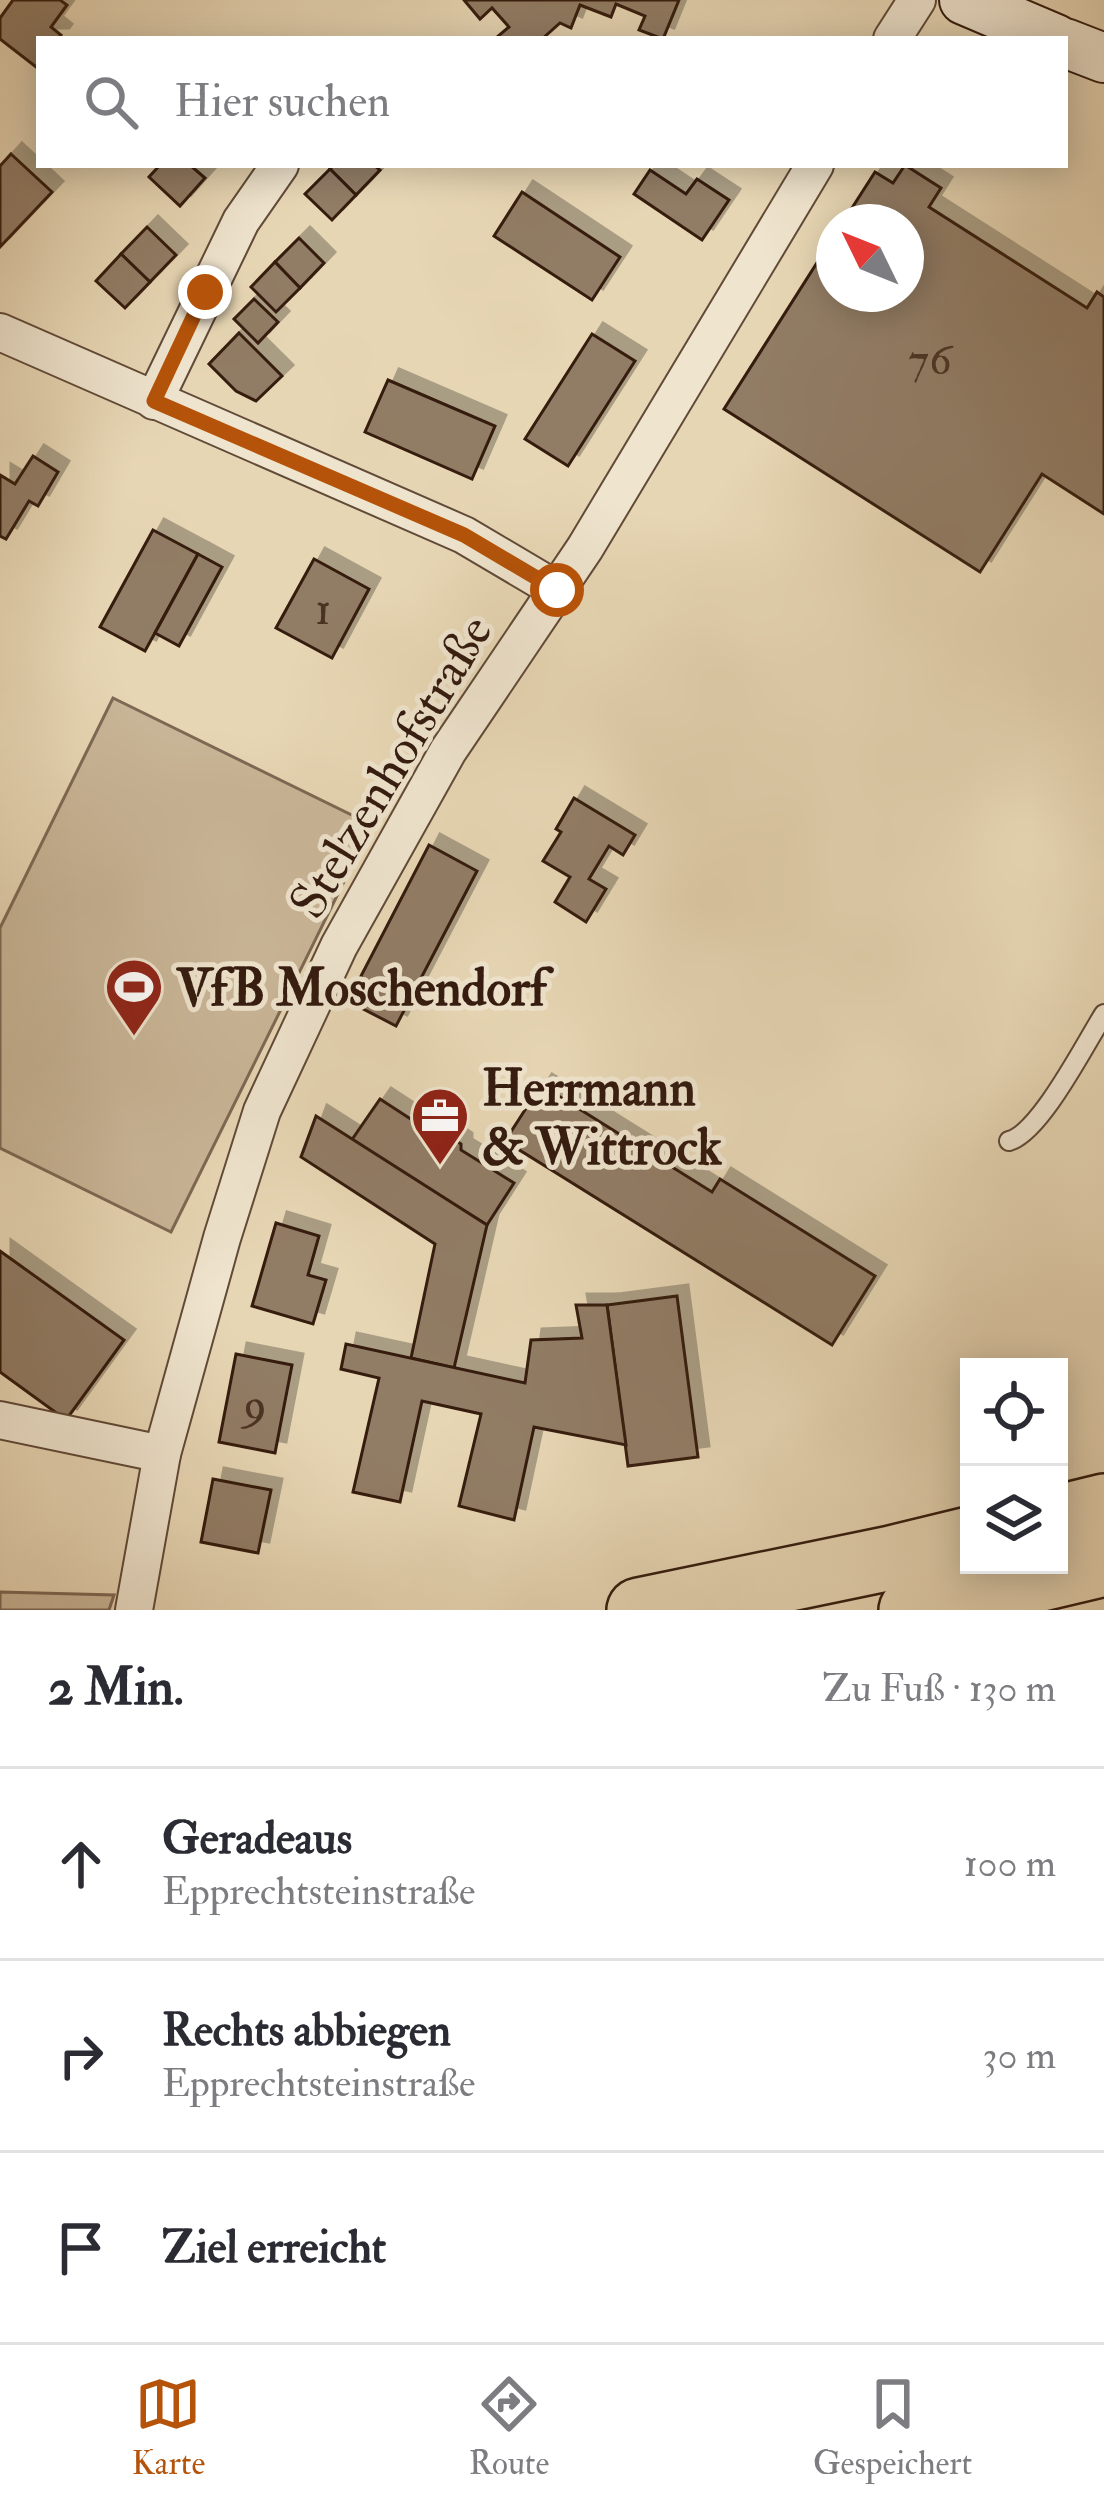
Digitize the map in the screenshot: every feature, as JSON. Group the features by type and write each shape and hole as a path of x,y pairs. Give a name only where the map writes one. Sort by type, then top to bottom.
{"highway":[{"path":"1068,1515 1104,1506"},
{"path":"639,1610 960,1541"},
{"path":"911,1610 1104,1564"}],"street":[{"path":"894,36 917,0"},
{"path":"964,0 1049,36"},
{"path":"1068,44 1104,58"},
{"path":"154,401 241,221 278,168"},
{"name":"Stelzenhofstraße","path":"134,1610 162,1454 222,1238 262,1111 339,946 448,751 557,590 813,168"},
{"path":"0,332 464,535 557,590"},
{"path":"0,1420 162,1454"}],"lane":[{"path":"1009,1141 1042,1114 1104,1015"}],"shaded area":[{"name":"VfB Moschendorf","path":"113,698 372,825 171,1232 0,1148 0,928"},
{"path":"0,1592 114,1595 109,1610 0,1610"}],"building":[{"path":"13,0 60,0 67,5 51,27 60,36 36,36 36,67 0,39 0,18"},
{"path":"464,0 679,0 664,36 639,30 645,16 616,4 611,17 580,5 571,28 560,23 545,36 498,36 509,27 492,8 480,19"},
{"path":"11,154 52,192 0,247 0,166"},
{"path":"157,168 193,168 205,178 180,206 149,177"},
{"path":"378,168 380,170 356,195 330,169"},
{"path":"903,168 910,168 941,188 929,207 1087,308 1097,292 1104,297 1104,514 1042,474 980,572 724,409 816,264 816,312 924,312 924,204 855,204 875,172 893,183"},
{"path":"330,169 356,195 332,220 305,194"},
{"path":"650,170 686,194 697,179 729,200 702,240 634,194"},
{"path":"522,192 620,257 592,300 494,236"},
{"path":"147,227 176,255 150,282 121,254"},
{"path":"299,238 324,263 300,288 275,262"},
{"path":"121,254 150,282 125,308 96,281"},
{"path":"275,262 300,288 276,312 251,287"},
{"path":"254,299 278,322 258,343 234,319"},
{"path":"239,333 282,376 256,401 236,391 209,364"},
{"path":"592,334 635,361 568,466 525,439"},
{"path":"388,380 495,426 472,479 365,432"},
{"path":"33,456 58,472 38,506 29,501 6,539 0,536 0,475 15,484"},
{"path":"153,530 198,554 145,651 100,627"},
{"path":"198,554 222,567 179,646 155,633"},
{"path":"314,559 369,589 332,658 276,628"},
{"path":"574,798 635,835 623,855 609,846 589,879 606,889 586,922 555,902 570,877 543,861"},
{"path":"429,845 477,871 396,1026 348,1001"},
{"path":"541,1085 712,1192 720,1179 875,1276 832,1345 505,1141"},
{"name":"Herrmann & Wittrock","path":"380,1099 446,1142 452,1138 461,1150 514,1183 487,1225 351,1141"},
{"path":"316,1116 487,1225 454,1368 411,1358 435,1244 301,1157"},
{"path":"276,1223 319,1236 308,1275 326,1280 313,1324 252,1306"},
{"path":"0,1251 124,1340 66,1420 0,1372"},
{"path":"677,1296 698,1457 628,1466 607,1305"},
{"path":"576,1305 607,1305 626,1445 534,1427 514,1520 459,1506 481,1414 422,1401 400,1502 353,1492 379,1378 341,1369 346,1344 525,1383 531,1340 582,1338"},
{"path":"236,1354 292,1365 275,1453 219,1442"},
{"path":"213,1479 271,1490 258,1553 201,1542"}],"place":[{"name":"VfB Moschendorf","path":"134,1038"},
{"name":"Herrmann & Wittrock","path":"440,1167"}],"route":[{"path":"205,292 154,401 464,535 557,590"}]}
